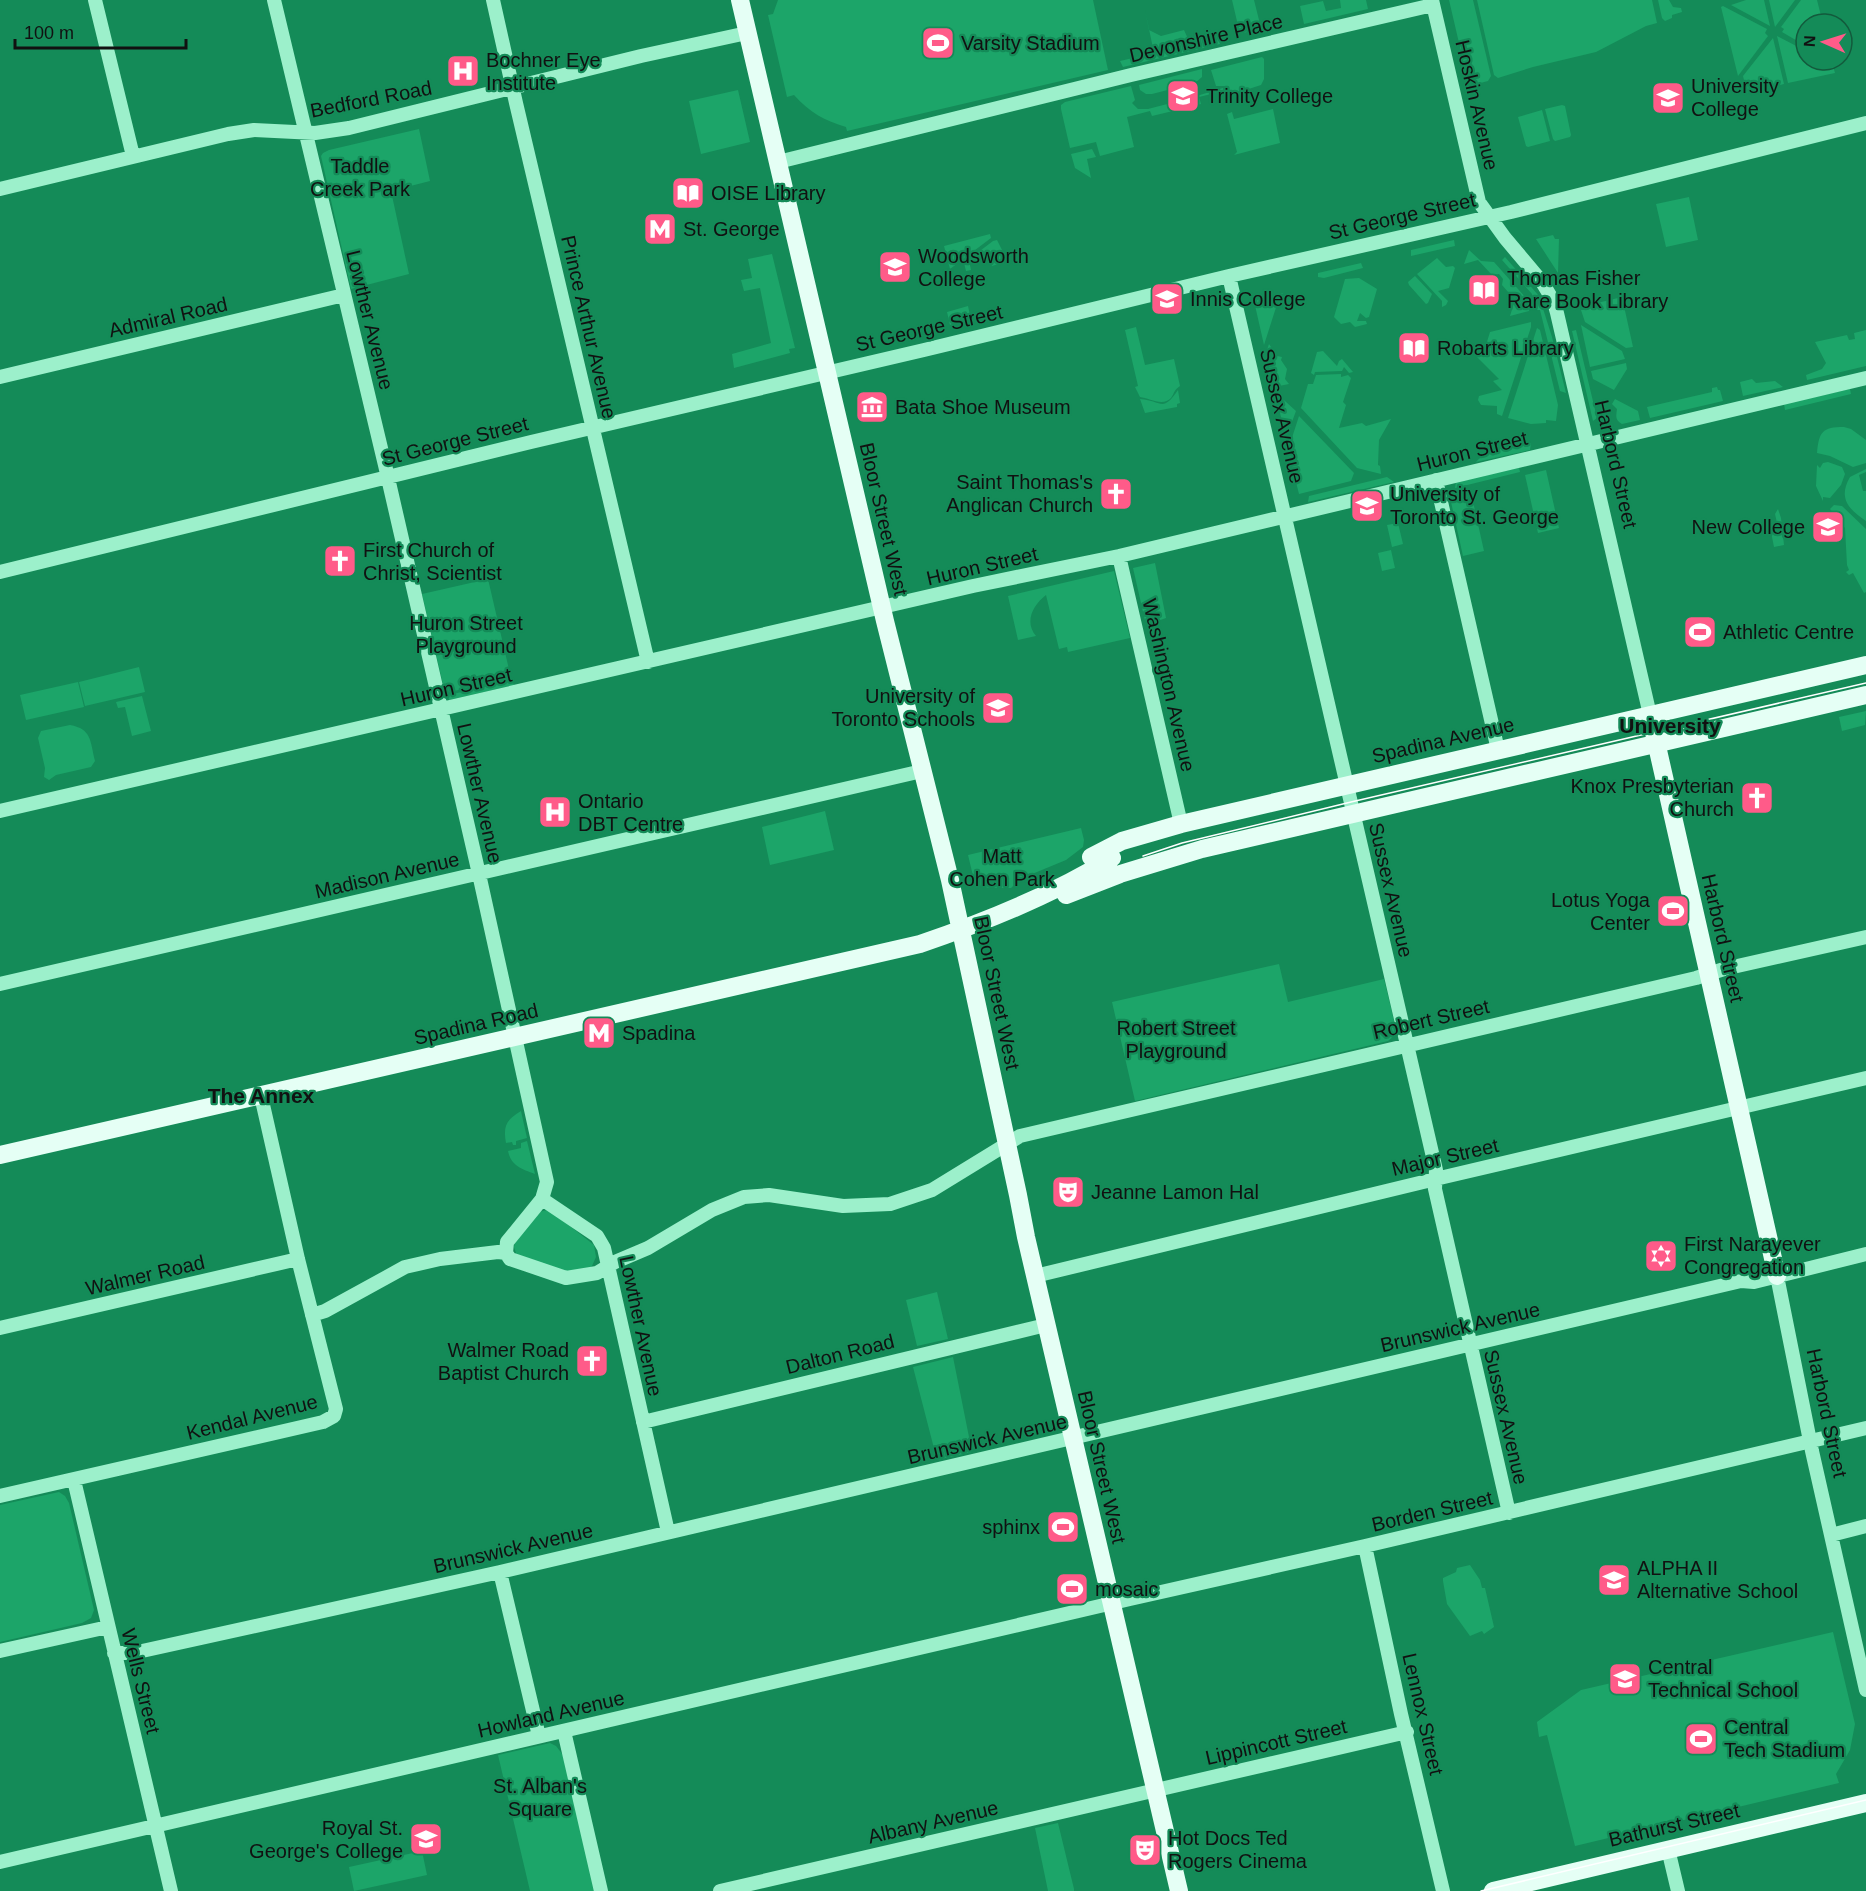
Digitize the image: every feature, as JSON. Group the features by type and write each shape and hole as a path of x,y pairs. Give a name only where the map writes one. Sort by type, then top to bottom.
{"main road":[{"name":"Bloor Street West","path":"740,0 882,608 950,880 1046,1325 1177,1884"},
{"name":"Spadina Avenue","path":"960,930 1047,893 1063,896 1151,831 1866,665"},
{"name":"Spadina Avenue","path":"1047,893 1055,878 1113,860 1202,849 1866,695"},
{"name":"Harbord Street","path":"1650,715 1777,1276"},
{"name":"Spadina Road","path":"0,1155 920,944 960,930"},
{"name":"Bathurst Street","path":"1493,1891 1866,1803"}],"street":[{"path":"95,0 133,156"},
{"name":"Lowther Avenue","path":"273,0 479,874 547,1182 542,1199 597,1236 604,1248 668,1532"},
{"name":"Prince Arthur Avenue","path":"493,0 648,662"},
{"name":"Devonshire Place","path":"778,162 1433,2"},
{"name":"Hoskin Avenue","path":"1433,2 1479,202 1490,216"},
{"name":"Bedford Road","path":"0,189 228,134 254,130 315,133 348,128 641,56 747,33"},
{"name":"St George Street","path":"0,572 1229,276 1490,216 1866,123"},
{"name":"Harbord Street","path":"1490,216 1505,238 1531,267 1554,302 1650,715"},
{"name":"Sussex Avenue","path":"1229,276 1436,1170 1435,1189 1509,1513"},
{"name":"Admiral Road","path":"0,377 344,295"},
{"name":"Huron Street","path":"0,811 882,608 1119,556 1866,378"},
{"path":"1436,480 1498,750"},
{"name":"Washington Avenue","path":"1119,556 1181,824"},
{"name":"Madison Avenue","path":"0,984 922,771"},
{"name":"Robert Street","path":"1007,1144 1020,1136 1866,937"},
{"name":"Major Street","path":"1035,1276 1866,1078"},
{"name":"Kendal Avenue","path":"0,1496 330,1419 336,1413 261,1096"},
{"path":"542,1199 507,1242 506,1253 510,1259 519,1264 566,1278 597,1273 608,1268 615,1262 648,1248 712,1210 744,1197 769,1195 843,1206 890,1204 932,1190 1007,1144"},
{"path":"312,1315 325,1311 405,1267 440,1259 506,1253"},
{"name":"Brunswick Avenue","path":"114,1653 133,1653 500,1572 1470,1344 1741,1281 1754,1282 1866,1254"},
{"name":"Walmer Road","path":"0,1328 298,1259"},
{"name":"Harbord Street","path":"1777,1276 1810,1442 1866,1690"},
{"name":"Dalton Road","path":"643,1422 1046,1325"},
{"name":"Borden Street","path":"1111,1605 1866,1428"},
{"name":"Wells Street","path":"74,1480 171,1891"},
{"path":"1831,1535 1866,1526"},
{"name":"Lennox Street","path":"1365,1546 1443,1891"},
{"path":"500,1572 539,1736"},
{"name":"Howland Avenue","path":"0,1862 1111,1605"},
{"path":"1851,1626 1866,1622"},
{"path":"0,1651 108,1627"},
{"path":"564,1731 601,1891"},
{"name":"Lippincott Street","path":"1155,1791 1407,1732"},
{"name":"Albany Avenue","path":"720,1891 1155,1791"},
{"path":"1668,1849 1678,1891"}],"green space":[{"name":"Varsity Stadium","path":"778,0 1093,0 1108,70 847,131 846,127 824,119 812,111 794,95 787,97 768,15 773,14"},
{"path":"1232,0 1254,0 1261,28 1240,34"},
{"path":"1340,0 1366,0 1368,9 1304,24 1300,6 1323,1 1326,11 1341,8"},
{"path":"1449,0 1473,0 1491,76 1488,81 1469,86"},
{"path":"1477,0 1652,0 1657,23 1646,26 1596,52 1498,78 1494,75"},
{"path":"1658,0 1669,0 1673,7 1681,8 1682,12 1672,15 1672,18 1665,21 1662,18"},
{"path":"1746,0 1764,0 1770,26 1731,5"},
{"path":"1769,0 1795,0 1775,27"},
{"path":"1801,0 1817,0 1820,12 1794,12 1794,39 1782,32 1784,29 1781,27"},
{"path":"1721,7 1767,29 1765,33 1768,36 1738,76"},
{"path":"1149,30 1161,36 1184,30 1189,41 1218,33 1220,44 1123,67 1120,61 1154,53"},
{"path":"1777,36 1794,45 1794,72 1835,73 1788,83"},
{"path":"1773,38 1784,84 1747,93 1743,76"},
{"path":"1262,57 1264,59 1264,79 1261,85 1227,96 1224,86 1216,86 1211,70"},
{"path":"1202,69 1202,77 1195,83 1152,94 1146,94 1140,90 1139,85"},
{"path":"1131,86 1135,100 1132,103 1138,109 1171,103 1173,111 1152,116 1150,111 1127,117 1134,147 1100,156 1096,142 1070,148 1061,105 1065,102"},
{"path":"1223,88 1223,91 1199,97 1201,104 1181,109 1180,101"},
{"path":"738,90 750,142 701,154 689,101"},
{"path":"1565,106 1571,135 1555,141 1545,109"},
{"path":"1273,109 1280,143 1234,155 1237,152 1227,114 1232,112 1234,119"},
{"path":"1542,110 1550,141 1528,147 1518,117"},
{"name":"Taddle Creek Park","path":"419,129 430,181 391,191 409,274 351,289 321,156 329,150"},
{"path":"1092,149 1096,157 1087,159 1091,178 1075,168 1071,154"},
{"path":"1689,197 1698,240 1666,247 1656,204"},
{"path":"990,234 991,238 950,269 944,246"},
{"path":"1553,235 1555,239 1559,239 1558,273 1536,239"},
{"path":"997,240 1006,258 1005,262 992,266 989,256 969,260 971,270 966,271 964,263"},
{"path":"1454,240 1455,246 1411,256 1411,250"},
{"path":"1469,250 1481,261 1494,262 1526,298 1529,311 1510,316 1515,300 1502,285 1503,279 1499,274 1492,275 1478,260 1464,264"},
{"path":"772,254 795,348 789,349 790,353 734,368 732,354 771,343 760,288 744,291 741,280 752,278 748,259"},
{"path":"1505,257 1539,296 1566,393 1560,391 1540,310 1536,310 1532,294 1502,260"},
{"path":"1437,258 1446,267 1455,268 1449,288 1438,291 1448,301 1442,307 1442,301 1417,274"},
{"path":"1361,263 1363,268 1324,278 1318,277 1318,273"},
{"path":"1415,276 1432,294 1426,304 1409,285 1408,282"},
{"path":"1359,278 1377,289 1369,317 1366,318 1360,313 1357,321 1366,321 1367,324 1355,327 1350,322 1341,324 1334,317 1345,279"},
{"path":"1283,293 1279,298 1264,345 1254,301"},
{"path":"1622,297 1633,347 1626,348 1585,322 1581,310 1587,310 1593,304"},
{"path":"968,306 971,320 950,325 947,312"},
{"path":"1531,322 1502,416 1497,414 1497,406 1481,405 1478,400 1479,396 1502,390 1493,381 1499,379 1469,349 1486,345 1490,332"},
{"path":"1581,325 1622,351 1625,359 1590,367"},
{"path":"1136,327 1145,365 1174,359 1180,386 1168,401 1160,402 1140,397 1135,387 1138,386 1125,330"},
{"path":"1537,328 1540,330 1558,405 1556,421 1546,420 1546,423 1531,424 1508,418"},
{"path":"1576,330 1597,418 1593,421 1572,331"},
{"path":"1866,330 1866,366 1807,380 1806,375 1822,369 1826,363 1815,342 1847,335 1849,340 1855,339 1854,333"},
{"path":"1269,344 1277,356 1282,357 1281,360 1287,369 1285,379 1289,384 1279,386 1273,384 1266,353"},
{"path":"1323,351 1337,366 1342,359 1353,372 1349,373 1344,367 1342,371 1315,372 1314,375 1311,373 1317,352"},
{"path":"1626,363 1627,369 1614,390 1593,379 1591,371"},
{"path":"1341,374 1341,377 1348,375 1351,378 1343,402 1346,405 1339,428 1362,423 1366,426 1391,419 1379,440 1378,465 1381,474 1357,468 1301,408 1308,384 1313,384 1316,375"},
{"path":"1752,379 1756,383 1775,381 1783,387 1743,396 1740,382"},
{"path":"1717,387 1723,401 1650,418 1647,407 1712,392 1712,388"},
{"path":"1850,389 1851,394 1785,410 1784,404"},
{"path":"1178,390 1180,403 1177,407 1145,413 1140,399 1162,404 1169,401"},
{"path":"1275,392 1296,411 1286,438"},
{"path":"1615,399 1638,411 1640,420 1622,424 1618,421 1617,409 1612,404"},
{"path":"1299,416 1354,473 1351,481 1299,494 1288,450"},
{"path":"1831,428 1851,429 1866,440 1866,463 1853,467 1830,456 1817,453 1823,432"},
{"path":"1531,443 1530,450 1476,462 1494,451"},
{"path":"1828,462 1842,467 1845,474 1841,485 1830,498 1823,497 1823,501 1816,486 1817,465 1820,468 1823,463"},
{"path":"1519,468 1520,472 1455,488 1456,481"},
{"path":"1866,469 1866,472 1859,475 1863,491 1866,491 1866,521 1850,507 1845,491 1850,477"},
{"path":"1546,470 1559,528 1538,533 1525,475"},
{"path":"1387,477 1394,482 1308,502 1309,496"},
{"path":"1470,488 1484,551 1463,556 1449,493"},
{"path":"1834,505 1842,506 1866,529 1866,592 1864,593 1853,573 1849,575 1846,572 1849,570 1845,528 1830,509"},
{"path":"1778,509 1784,545 1774,547 1771,532 1775,530 1777,523 1775,514"},
{"path":"1398,523 1403,544 1392,547 1387,525"},
{"path":"1391,550 1395,568 1382,571 1378,553"},
{"path":"1155,563 1166,618 1146,625 1133,568"},
{"path":"1114,571 1130,638 1068,652 1067,647 1059,649 1046,595 1037,604 1030,620 1032,631 1036,636 1018,640 1008,596"},
{"name":"Huron Street Playground","path":"488,579 511,678 445,693 422,594"},
{"path":"139,667 145,692 85,706 79,682"},
{"path":"512,681 514,685 449,700 448,695"},
{"path":"78,682 84,707 26,720 20,695"},
{"path":"142,696 151,731 132,736 125,707 118,708 116,702"},
{"path":"1866,711 1865,725 1842,731 1839,717"},
{"path":"70,725 82,730 89,737 95,761 91,767 56,775 49,780 44,777 45,768 38,738 41,731"},
{"path":"825,811 834,850 770,865 762,827"},
{"name":"Matt Cohen Park","path":"1081,828 1083,847 1066,860 1020,879 1011,888 989,888 975,884 968,855"},
{"name":"Robert Street Playground","path":"1279,964 1288,1002 1384,979 1396,1029 1395,1035 1388,1041 1135,1101 1112,1002"},
{"path":"521,1111 527,1138 516,1141 516,1145 512,1142 506,1143 507,1124"},
{"path":"527,1141 535,1174 514,1164 509,1156 508,1151 521,1148 521,1143"},
{"path":"547,1210 594,1245 596,1257 592,1266 587,1270 572,1274 517,1256 515,1242 539,1212"},
{"path":"937,1292 948,1339 917,1346 906,1300"},
{"path":"953,1357 972,1452 937,1460 913,1367"},
{"path":"59,1492 69,1503 94,1610 91,1618 82,1623 0,1642 0,1505"},
{"path":"1470,1565 1480,1580 1482,1588 1485,1588 1494,1627 1484,1634 1482,1631 1470,1636 1447,1604 1443,1578 1456,1572 1457,1568"},
{"name":"Central Tech Stadium","path":"1833,1632 1855,1724 1850,1750 1836,1774 1839,1783 1575,1846 1547,1735 1539,1737 1537,1722 1581,1690"},
{"name":"St. Alban's Square","path":"550,1743 556,1746 563,1755 595,1891 530,1891 498,1755"},
{"path":"1058,1823 1074,1891 1048,1891 1035,1828"},
{"path":"422,1851 427,1875 354,1891 349,1867"}],"tram line":[{"path":"1143,856 1182,843 1351,802 1866,683"},
{"path":"1481,1891 1866,1800"}],"place":[{"name":"Varsity Stadium","path":"938,43"},
{"name":"Bochner Eye Institute","path":"463,71"},
{"name":"Trinity College","path":"1183,96"},
{"name":"University College","path":"1668,98"},
{"name":"OISE Library","path":"688,193"},
{"name":"St. George","path":"660,229"},
{"name":"Woodsworth College","path":"895,267"},
{"name":"Thomas Fisher Rare Book Library","path":"1484,290"},
{"name":"Innis College","path":"1167,299"},
{"name":"Robarts Library","path":"1414,348"},
{"name":"Bata Shoe Museum","path":"872,407"},
{"name":"Saint Thomas's Anglican Church","path":"1116,494"},
{"name":"University of Toronto St. George","path":"1367,506"},
{"name":"New College","path":"1828,527"},
{"name":"First Church of Christ, Scientist","path":"340,561"},
{"name":"Athletic Centre","path":"1700,632"},
{"name":"University of Toronto Schools","path":"998,708"},
{"name":"Knox Presbyterian Church","path":"1757,798"},
{"name":"Ontario DBT Centre","path":"555,812"},
{"name":"Lotus Yoga Center","path":"1673,911"},
{"name":"Spadina","path":"599,1033"},
{"name":"Jeanne Lamon Hal","path":"1068,1192"},
{"name":"First Narayever Congregation","path":"1661,1256"},
{"name":"Walmer Road Baptist Church","path":"592,1361"},
{"name":"sphinx","path":"1063,1527"},
{"name":"ALPHA II Alternative School","path":"1614,1580"},
{"name":"mosaic","path":"1072,1589"},
{"name":"Central Technical School","path":"1625,1679"},
{"name":"Central Tech Stadium","path":"1701,1739"},
{"name":"Royal St. George's College","path":"426,1839"},
{"name":"Hot Docs Ted Rogers Cinema","path":"1145,1850"}],"district":[{"name":"University","path":"1670,726"},
{"name":"The Annex","path":"261,1096"}]}
